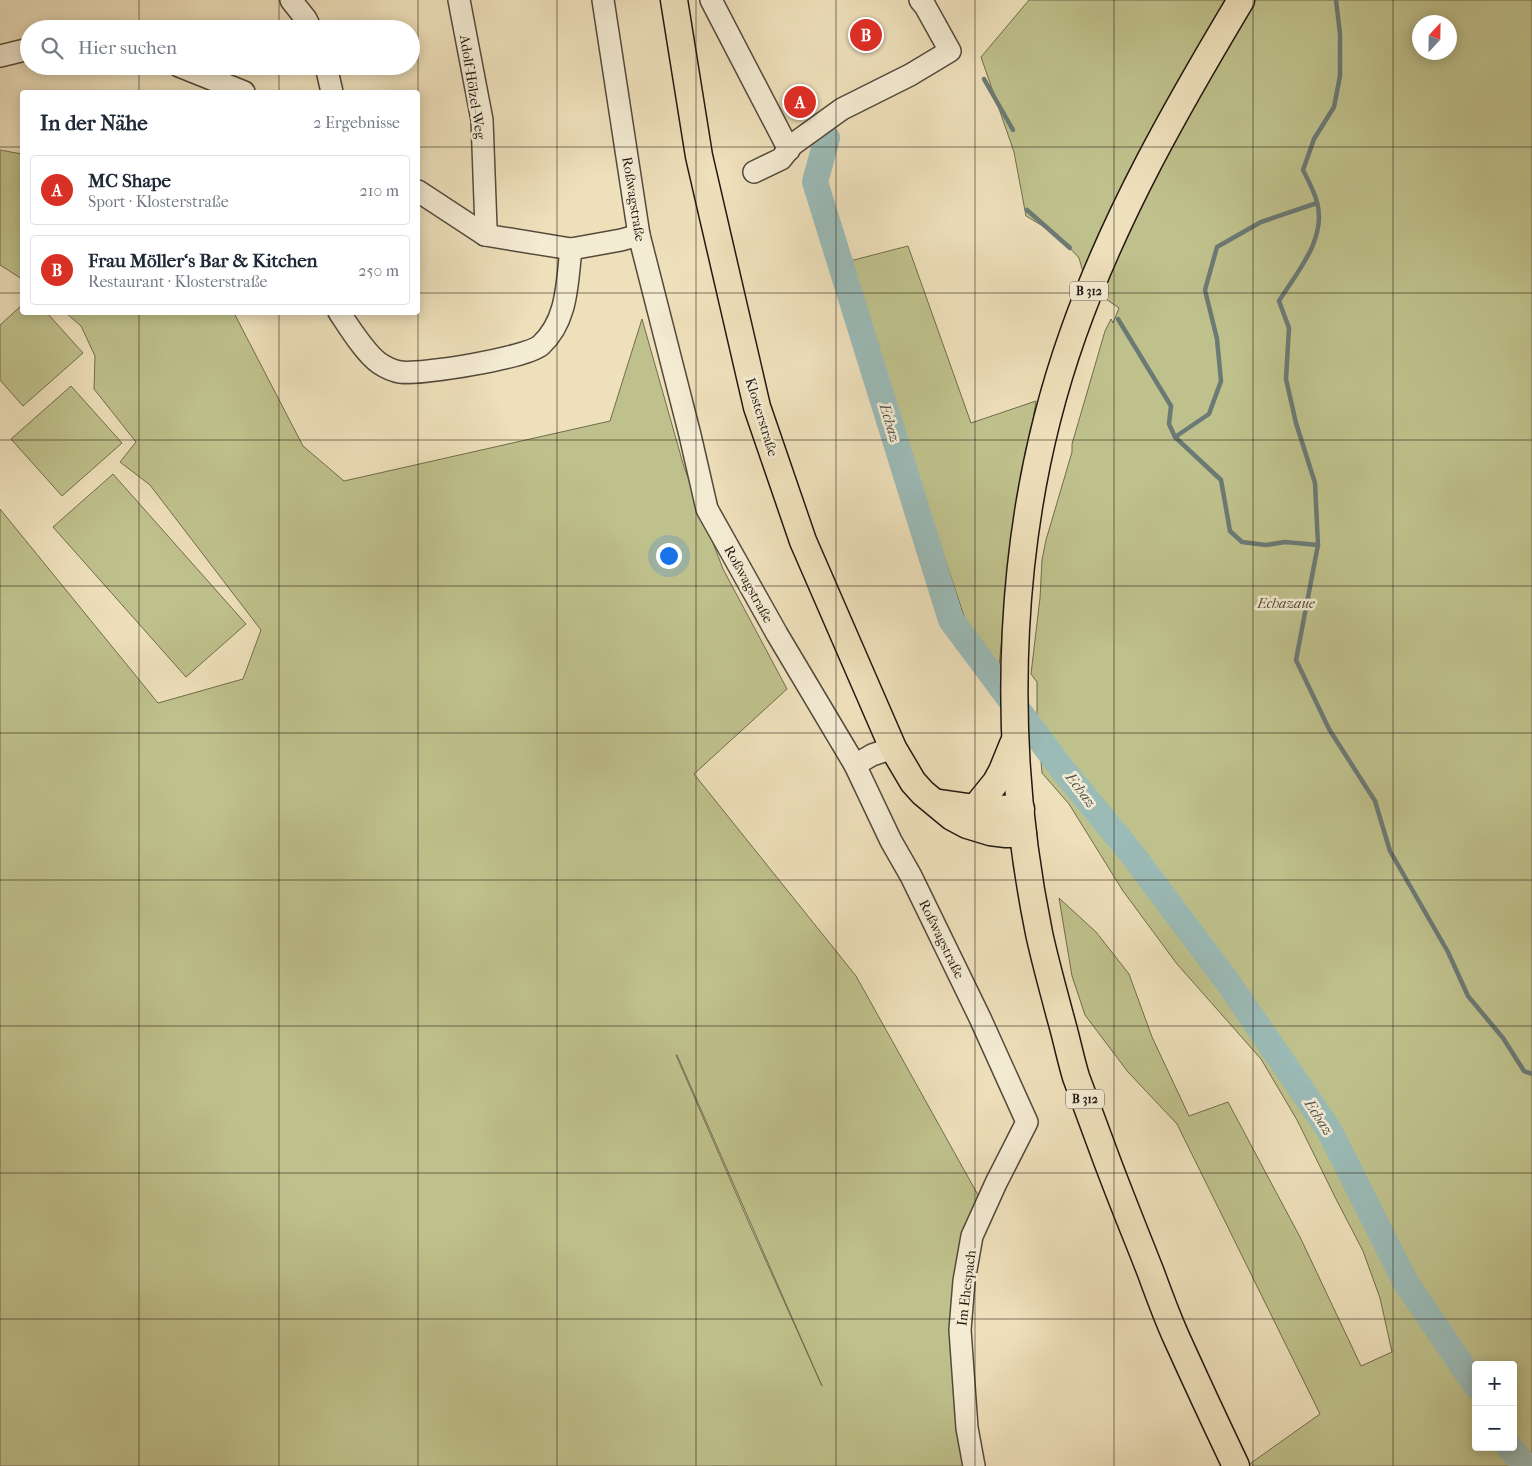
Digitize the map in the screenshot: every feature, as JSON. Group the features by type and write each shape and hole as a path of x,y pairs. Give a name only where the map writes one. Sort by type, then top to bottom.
{"main road":[{"name":"Klosterstraße","path":"674,0 699,156 757,407 803,541 893,748 913,782 923,794 952,816 980,830 1006,834 1022,821"},
{"name":"B 312","path":"1236,1466 1175,1335 1118,1190 1076,1075 1039,933 1022,821 1015,730 1017,610 1025,540 1041,449 1053,397 1083,306 1113,234 1173,116 1241,0"},
{"path":"975,808 996,782 1002,771 1015,730"},
{"path":"936,802 975,808 1022,821"}],"street":[{"path":"291,0 306,20"},
{"name":"Adolf-Hölzel-Weg","path":"458,0 482,120 485,235"},
{"name":"Roßwagstraße","path":"603,0 639,235 690,435 706,509 776,634 855,765 890,841 911,876 976,1009 1026,1122"},
{"path":"711,0 789,150"},
{"path":"754,172 781,159 792,145 885,83 950,51 920,0"},
{"path":"0,56 20,51"},
{"path":"198,75 230,90"},
{"path":"328,75 332,90"},
{"path":"420,192 485,235 571,249 639,235"},
{"path":"340,315 369,354 378,363 400,372 457,367 528,352 541,346 560,318 565,298 571,249"},
{"path":"855,765 893,748"},
{"name":"Im Ehespach","path":"974,1466 967,1428 960,1330 964,1281 972,1236 1026,1122"}],"green space":[{"name":"Echazaue","path":"1029,0 1532,0 1532,1466 1253,1466 1251,1463 1320,1414 1177,1124 1128,1072 1085,1015 1072,976 1059,898 1096,932 1129,974 1152,1037 1189,1116 1228,1102 1300,1237 1361,1366 1392,1352 1380,1298 1363,1251 1297,1120 1261,1059 1177,964 1123,891 1069,804 1042,773 1037,716 1037,682 1031,674 1040,598 1042,560 1072,452 1072,444 1105,331 1111,319 1113,323 1119,308 1087,286 1079,258 1058,235 1026,216 1014,152 981,57"},
{"path":"0,150 20,154 20,278 0,265"},
{"path":"908,246 971,423 1036,401 1007,579 999,668 970,634 846,262"},
{"path":"20,307 20,315 49,315 83,353 23,406 0,380 0,325"},
{"path":"68,315 235,315 303,446 344,481 610,421 642,319 684,467 723,569 787,689 694,774 856,976 978,1195 989,1200 964,1281 974,1466 0,1466 0,509 158,703 243,679 261,630 150,485 120,462 136,442 94,389 95,356 81,326","holes":["676,1055 677,1055 822,1386 749,1223"]},
{"path":"71,386 122,443 62,496 11,439"},
{"path":"113,474 246,624 186,677 53,527"}],"waterway":[{"path":"1336,0 1340,34 1340,76 1334,107 1314,139 1303,170 1317,202 1318,229 1302,267 1279,301 1289,328 1286,379 1296,423 1315,483 1318,545 1296,660 1329,729 1375,801 1390,851 1448,952 1468,996 1503,1038 1524,1071 1532,1074"},
{"path":"984,79 1013,130"},
{"name":"Echaz","path":"827,138 815,182 951,620 1062,769 1132,854 1227,981 1329,1130 1405,1281 1472,1380"},
{"path":"1175,437 1209,414 1221,381 1217,339 1205,290 1217,247 1261,222 1317,203"},
{"path":"1027,210 1070,248"},
{"path":"1118,319 1171,406 1169,424 1175,437 1221,480 1230,531 1242,542 1266,545 1285,542 1318,545"},
{"name":"Echaz","path":"1513,1451 1526,1466"}],"place":[{"name":"Frau Möller‘s Bar & Kitchen","path":"866,35"},
{"name":"MC Shape","path":"800,102"}]}
